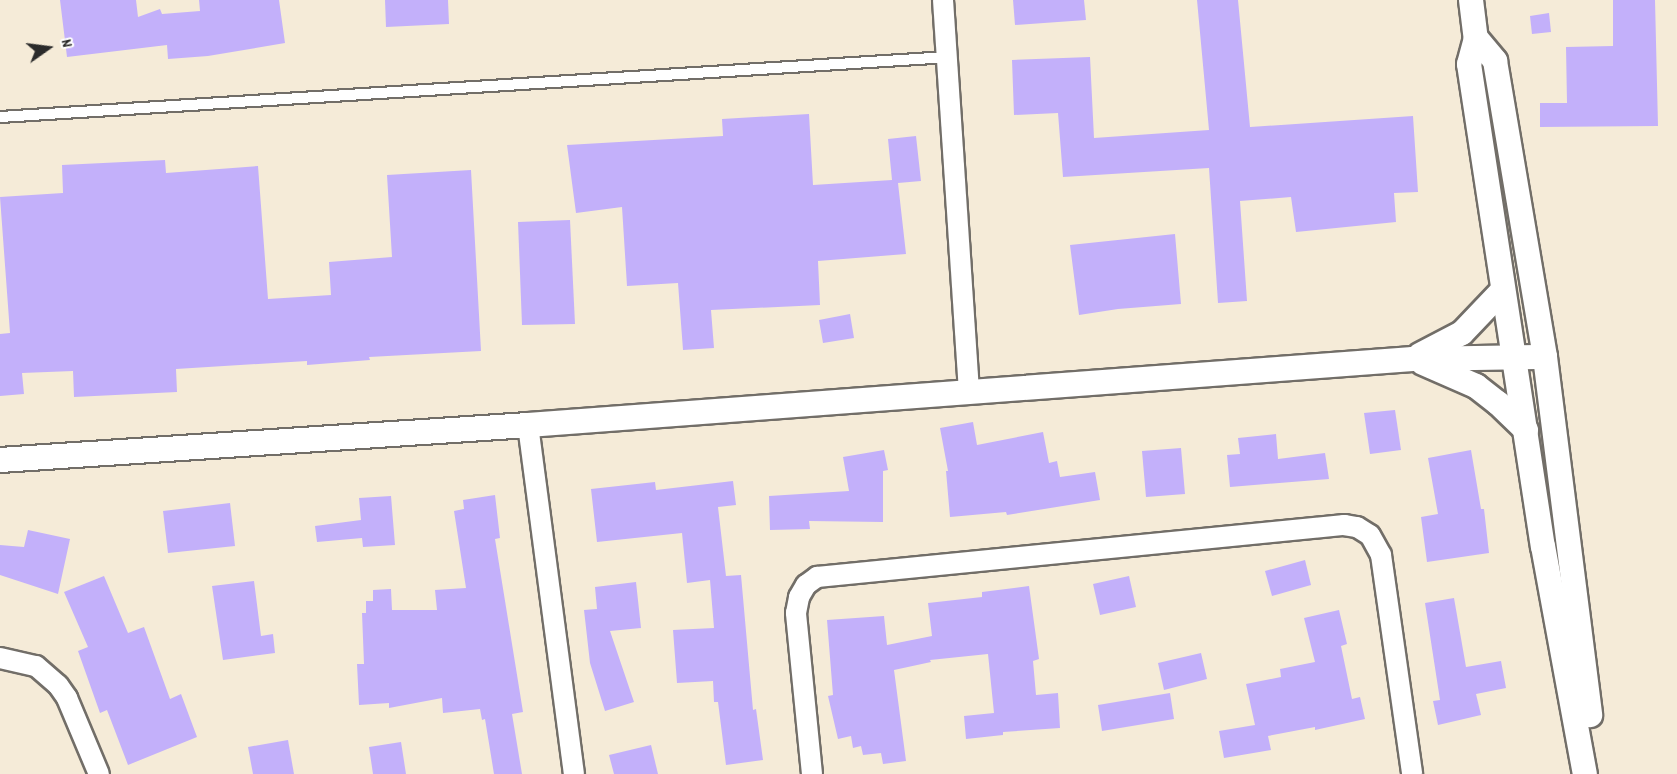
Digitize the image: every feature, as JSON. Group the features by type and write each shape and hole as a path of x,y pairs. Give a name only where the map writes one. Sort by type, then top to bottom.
{"street":[{"path":"943,0 969,392"},
{"path":"1471,0 1476,38 1469,64 1544,546 1585,774"},
{"path":"1476,38 1495,61 1545,357 1592,729 1585,774"},
{"path":"1413,359 1440,347 1461,333 1503,290"},
{"path":"0,460 528,425 1413,359 1545,357"},
{"path":"1413,359 1476,386 1526,430"},
{"path":"528,425 574,774"},
{"path":"812,774 796,613 799,597 806,585 817,577 1344,525 1357,528 1370,535 1381,555 1412,774"},
{"path":"0,658 36,666 58,685 67,699 99,774"}],"lane":[{"path":"0,117 948,57"}],"building":[{"path":"60,0 136,0 138,17 160,9 162,14 200,11 199,0 279,0 285,43 208,56 168,59 167,45 67,57"},
{"path":"385,0 448,0 449,24 386,27"},
{"path":"1013,0 1084,0 1086,20 1015,25"},
{"path":"1197,0 1238,0 1250,127 1413,116 1418,192 1394,193 1396,222 1296,232 1291,197 1240,201 1247,301 1218,303 1209,168 1063,177 1058,113 1014,115 1012,60 1090,57 1094,138 1209,130"},
{"path":"1613,0 1655,0 1658,126 1540,127 1540,103 1567,103 1566,47 1613,46"},
{"path":"1549,13 1551,32 1532,34 1530,16"},
{"path":"809,114 813,185 892,180 888,139 916,136 921,181 898,183 906,254 818,261 820,305 711,310 714,348 683,350 678,283 627,286 622,207 576,213 567,145 723,136 722,119"},
{"path":"165,160 166,173 258,166 268,299 331,295 329,262 392,257 387,175 471,170 481,351 369,357 370,360 307,365 307,361 176,369 177,392 74,397 73,371 22,373 24,394 0,396 0,334 10,333 0,197 63,193 62,165"},
{"path":"570,220 575,324 522,325 518,222"},
{"path":"1175,234 1181,304 1079,315 1070,245"},
{"path":"850,314 854,338 823,343 819,320"},
{"path":"1395,410 1401,450 1370,454 1364,413"},
{"path":"973,422 977,445 1043,432 1049,463 1057,461 1060,477 1095,472 1100,500 1007,515 1006,512 950,517 946,471 948,471 940,428"},
{"path":"1276,434 1278,459 1325,453 1329,479 1230,487 1227,455 1240,454 1238,438"},
{"path":"1181,448 1185,494 1146,497 1142,451"},
{"path":"884,450 888,470 883,471 883,522 809,521 810,529 770,530 769,496 849,491 843,457"},
{"path":"1471,450 1481,509 1484,509 1489,553 1427,562 1421,517 1438,514 1428,458"},
{"path":"733,481 736,505 718,507 726,576 741,575 753,710 756,709 763,760 726,765 718,702 714,702 713,681 677,683 673,630 714,628 710,580 687,583 682,533 597,542 591,489 655,482 656,490"},
{"path":"495,495 500,538 495,539 523,712 512,714 522,774 494,774 485,719 482,720 480,709 443,713 442,698 389,708 389,703 359,705 357,664 364,664 362,613 366,613 366,601 373,601 373,590 391,589 392,610 437,610 435,590 466,588 454,511 464,509 463,500"},
{"path":"391,496 395,545 363,547 362,538 317,542 315,526 361,520 359,498"},
{"path":"230,503 235,546 168,553 163,511"},
{"path":"28,530 70,539 58,594 0,575 0,545 24,547"},
{"path":"1305,560 1311,585 1272,596 1265,571"},
{"path":"104,576 128,633 144,627 170,699 181,694 197,737 128,765 107,710 100,713 78,651 88,647 64,592"},
{"path":"1129,576 1136,607 1100,615 1093,584"},
{"path":"254,581 261,636 273,634 275,653 223,660 212,586"},
{"path":"636,582 641,628 610,631 634,702 605,711 590,663 584,610 597,609 595,587"},
{"path":"1029,586 1039,659 1033,661 1036,695 1058,693 1060,728 1003,732 1003,735 966,739 964,716 994,713 988,654 930,660 931,662 894,670 906,761 883,764 881,753 863,755 861,746 853,748 851,736 838,739 828,696 833,695 827,620 884,616 887,645 932,636 928,603 982,597 982,592"},
{"path":"1454,598 1466,667 1501,661 1506,688 1476,694 1481,715 1438,725 1433,701 1440,700 1425,603"},
{"path":"1339,610 1347,644 1341,646 1352,699 1360,697 1365,719 1315,730 1315,727 1268,736 1271,750 1224,758 1219,731 1255,725 1246,684 1281,677 1280,669 1315,662 1304,618"},
{"path":"1201,653 1207,679 1164,690 1158,663"},
{"path":"1170,693 1174,719 1102,731 1098,705"},
{"path":"288,740 294,774 253,774 248,747"},
{"path":"401,742 406,774 373,774 369,747"},
{"path":"651,745 658,774 614,774 609,755"}]}
